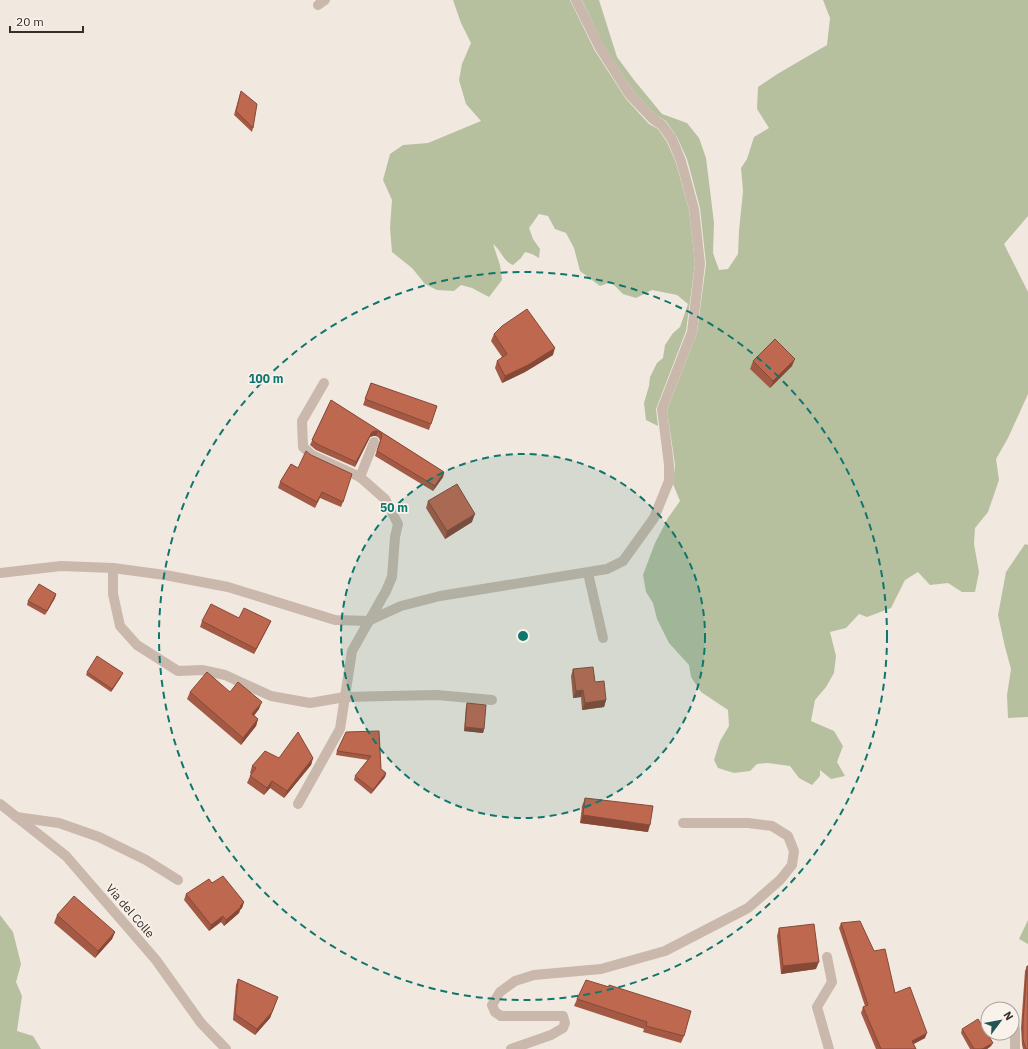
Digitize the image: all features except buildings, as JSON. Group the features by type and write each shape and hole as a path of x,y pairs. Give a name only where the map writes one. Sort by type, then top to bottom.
{"street":[{"path":"0,573 61,566 113,568 164,575 228,587 335,620 368,621 401,606 440,596 588,573 607,569 623,561 654,518 669,481 669,465 662,409 692,332 700,264 694,209 681,161 672,139 662,126 653,119 630,95 600,48 576,0"},
{"path":"298,804 340,729 352,651 386,591 392,577 395,537 398,524 385,499 360,477 312,454 303,447 302,421 324,383"},
{"path":"360,477 374,442"},
{"path":"113,568 113,594 120,626 137,645 178,671 202,670 225,675 270,696 310,703 345,697 437,696 492,700"},
{"path":"588,573 603,638"},
{"name":"Via del Colle","path":"0,804 66,856 156,960 201,1023 226,1049"},
{"path":"16,817 59,823 99,837 146,860 178,880"},
{"path":"511,1049 551,1034 563,1028 565,1023 563,1016 502,1016 495,1012 492,1005 500,992 515,981 534,975 601,969 665,951 748,908 780,880 792,865 794,851 788,836 772,826 748,823 682,823"},
{"path":"827,957 832,982 817,1007 829,1049"}],"green space":[{"path":"453,0 570,0 595,51 626,99 649,124 658,129 667,142 676,163 689,210 695,264 686,331 656,409 658,426 646,420 644,403 650,377 657,363 663,358 665,345 673,333 680,327 688,304 677,295 652,290 636,298 623,294 611,282 600,286 580,271 574,248 566,233 555,229 548,216 539,214 529,228 533,239 540,249 539,258 525,252 513,265 504,258 493,244 500,265 502,280 489,297 472,288 461,285 454,291 437,290 425,284 412,268 392,252 390,228 392,200 383,180 390,154 403,145 428,143 481,121 466,104 459,80 462,64 471,43 461,23"},
{"path":"582,0 599,0 617,57 662,114 687,123 699,138 706,158 714,223 713,253 719,270 728,269 738,254 743,191 741,168 747,159 754,137 769,128 757,109 758,87 827,45 830,18 823,0 1028,0 1028,216 1004,244 1028,292 1028,394 1008,438 996,459 999,480 988,512 975,528 974,544 979,572 975,592 962,592 948,583 930,585 918,572 905,580 891,608 867,617 859,614 846,628 830,632 836,656 834,673 826,687 815,700 811,721 834,731 843,746 837,762 845,776 831,779 820,770 820,776 812,785 799,778 790,766 768,763 757,764 750,771 734,773 718,768 714,760 720,741 729,726 728,710 701,692 691,677 689,665 669,643 657,619 653,603 646,592 643,575 655,543 668,518 680,501 673,484 675,465 667,410 697,333 706,264 700,208 687,159 677,137 666,121 656,115 634,92 604,46"},
{"path":"1025,544 1028,545 1028,717 1008,718 1007,695 1011,669 998,615 1006,572"},
{"path":"0,915 13,932 21,964 16,982 22,996 17,1031 33,1036 41,1049 0,1049"},
{"path":"1028,920 1028,944 1019,939"}]}
